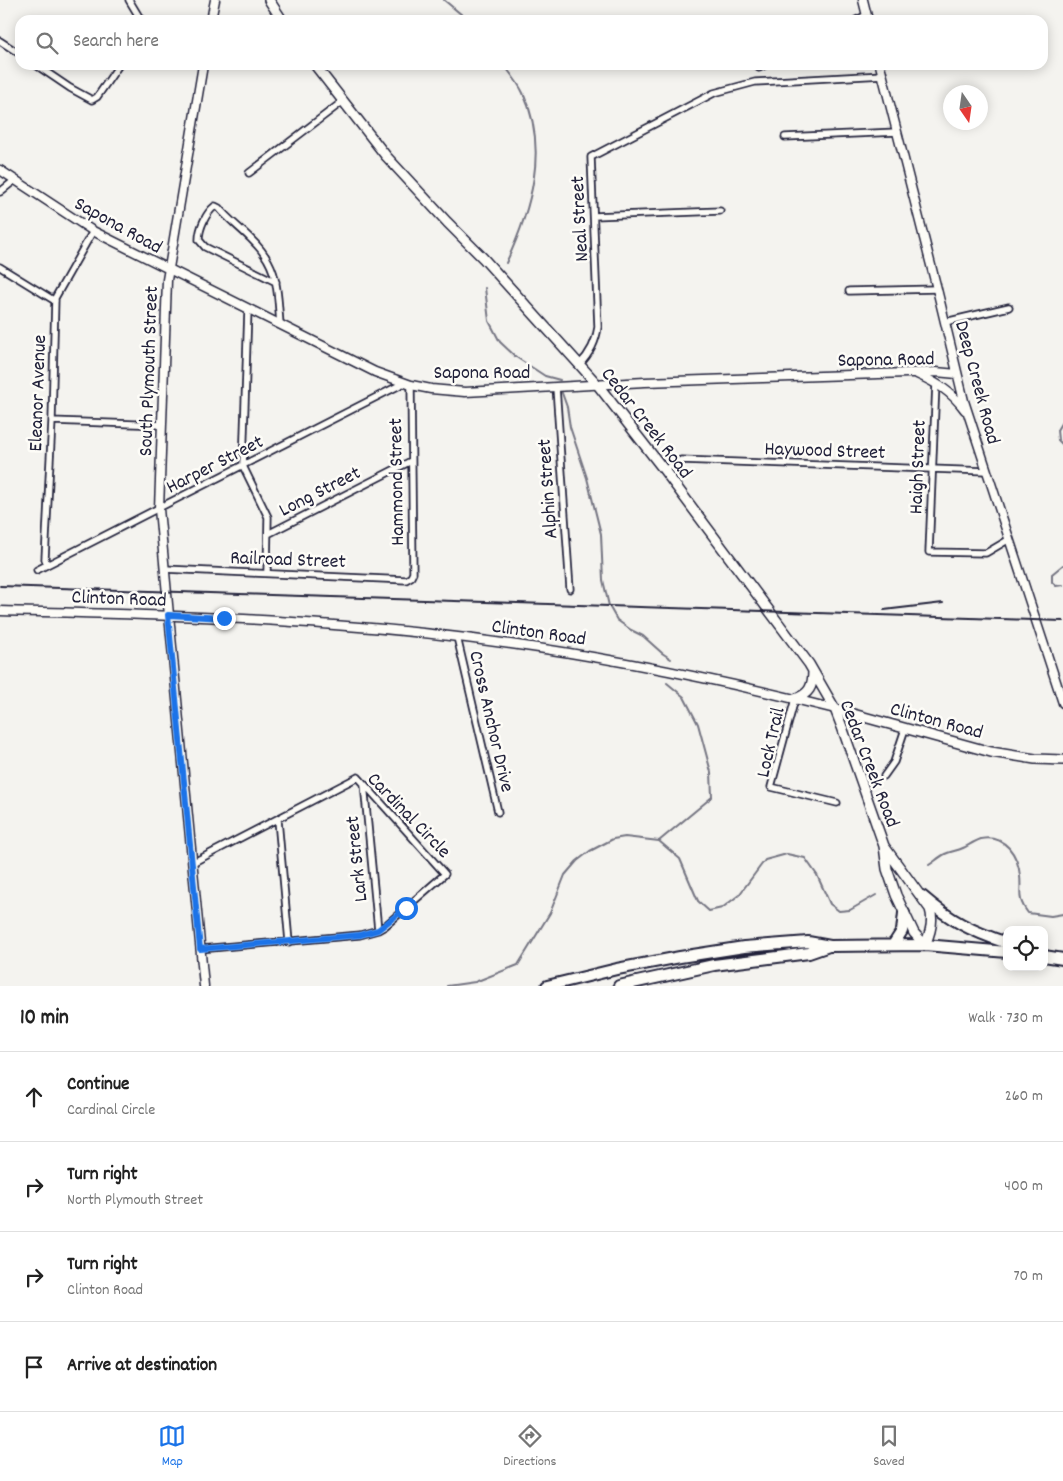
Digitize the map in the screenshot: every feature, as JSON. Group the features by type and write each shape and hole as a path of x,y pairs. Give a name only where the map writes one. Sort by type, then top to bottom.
{"highway":[{"path":"922,896 942,914 964,927 1003,942"},
{"path":"893,945 902,931 904,912"},
{"path":"547,986 648,962 712,952 808,942 830,946 925,945 1003,952"},
{"path":"619,986 714,965 809,953 830,946"},
{"path":"1048,956 1063,959"}],"main road":[{"path":"269,0 279,15"},
{"name":"Cedar Creek Road","path":"319,70 342,102 390,160 483,258 597,384 664,470 813,671 834,709 884,846 887,869 904,912 914,933 925,945 930,936 932,916 930,909 884,846"},
{"path":"795,699 805,695 811,689 813,671"},
{"name":"Clinton Road","path":"834,709 1004,755 1063,760"}],"street":[{"path":"129,0 138,15"},
{"path":"212,15 215,0"},
{"path":"863,0 867,15"},
{"path":"0,41 15,51"},
{"path":"43,70 92,100 97,98 116,70"},
{"name":"South Plymouth Street","path":"202,70 168,269 159,509 165,591 204,986"},
{"name":"Deep Creek Road","path":"882,70 957,374 1008,540 1063,703"},
{"name":"Neal Street","path":"579,365 594,346 598,327 591,157 714,93 755,82 883,75"},
{"path":"249,173 342,102"},
{"path":"784,137 845,136 898,132"},
{"name":"Sapona Road","path":"0,170 93,231 375,372 408,384 431,389 465,392 597,384 936,372 957,374"},
{"path":"0,192 15,180"},
{"path":"276,282 205,247 199,240 199,231 211,209 215,206 219,208 252,240 272,265 276,282 280,324"},
{"path":"594,216 720,211"},
{"name":"Eleanor Avenue","path":"47,564 45,559 52,421 54,301 93,231"},
{"path":"0,267 54,301"},
{"path":"849,291 937,289"},
{"path":"945,322 1009,307"},
{"path":"248,309 243,466 268,517 267,573"},
{"path":"915,373 936,383 949,392 969,415"},
{"name":"Haigh Street","path":"936,383 930,552 986,553 1008,540"},
{"name":"Harper Street","path":"37,570 408,384"},
{"name":"Hammond Street","path":"408,384 413,573 411,578"},
{"name":"Alphin Street","path":"556,387 570,589"},
{"path":"52,421 162,425"},
{"name":"Haywood Street","path":"664,470 681,460 987,471"},
{"name":"Long Street","path":"268,534 411,461"},
{"name":"Railroad Street","path":"164,569 406,580 411,578"},
{"name":"Clinton Road","path":"0,611 168,615 335,625 456,637 629,663 736,684 834,709"},
{"name":"Cross Anchor Drive","path":"456,637 498,812"},
{"name":"Lock Trail","path":"795,699 771,787 837,802"},
{"path":"884,776 894,762 905,729"},
{"name":"Cardinal Circle","path":"192,863 358,778 445,874 378,930 360,935 200,949"},
{"name":"Lark Street","path":"364,784 378,930"},
{"path":"278,820 289,942"}],"waterway":[{"path":"444,0 462,15"},
{"path":"506,263 523,222 529,201 536,157 531,114 521,90 508,70"},
{"path":"485,288 489,321 500,342 516,357 545,376 560,380"},
{"path":"562,393 601,534 603,580 609,606 617,620 643,636 671,659"},
{"path":"1063,420 1057,430 1058,440 1063,445"},
{"path":"1063,565 1052,574 1052,582 1056,586 1063,585"},
{"path":"659,841 712,797 711,772 698,724 684,697 667,683"},
{"path":"447,986 475,982 518,965 550,913 565,875 577,861 590,851 613,839 625,837 659,841 680,859 698,901 709,911 722,908 739,895 765,860 787,854 805,858 817,875 830,904 839,911 850,910 876,895"},
{"path":"929,865 945,854 961,849 981,839 997,840 1009,848 1019,868 1021,899 1028,913 1051,916 1063,914"}],"railway":[{"path":"0,586 1063,621"},
{"path":"884,610 943,603"}],"route":[{"path":"224,618 168,615 200,949 360,935 385,926 406,908"}]}
